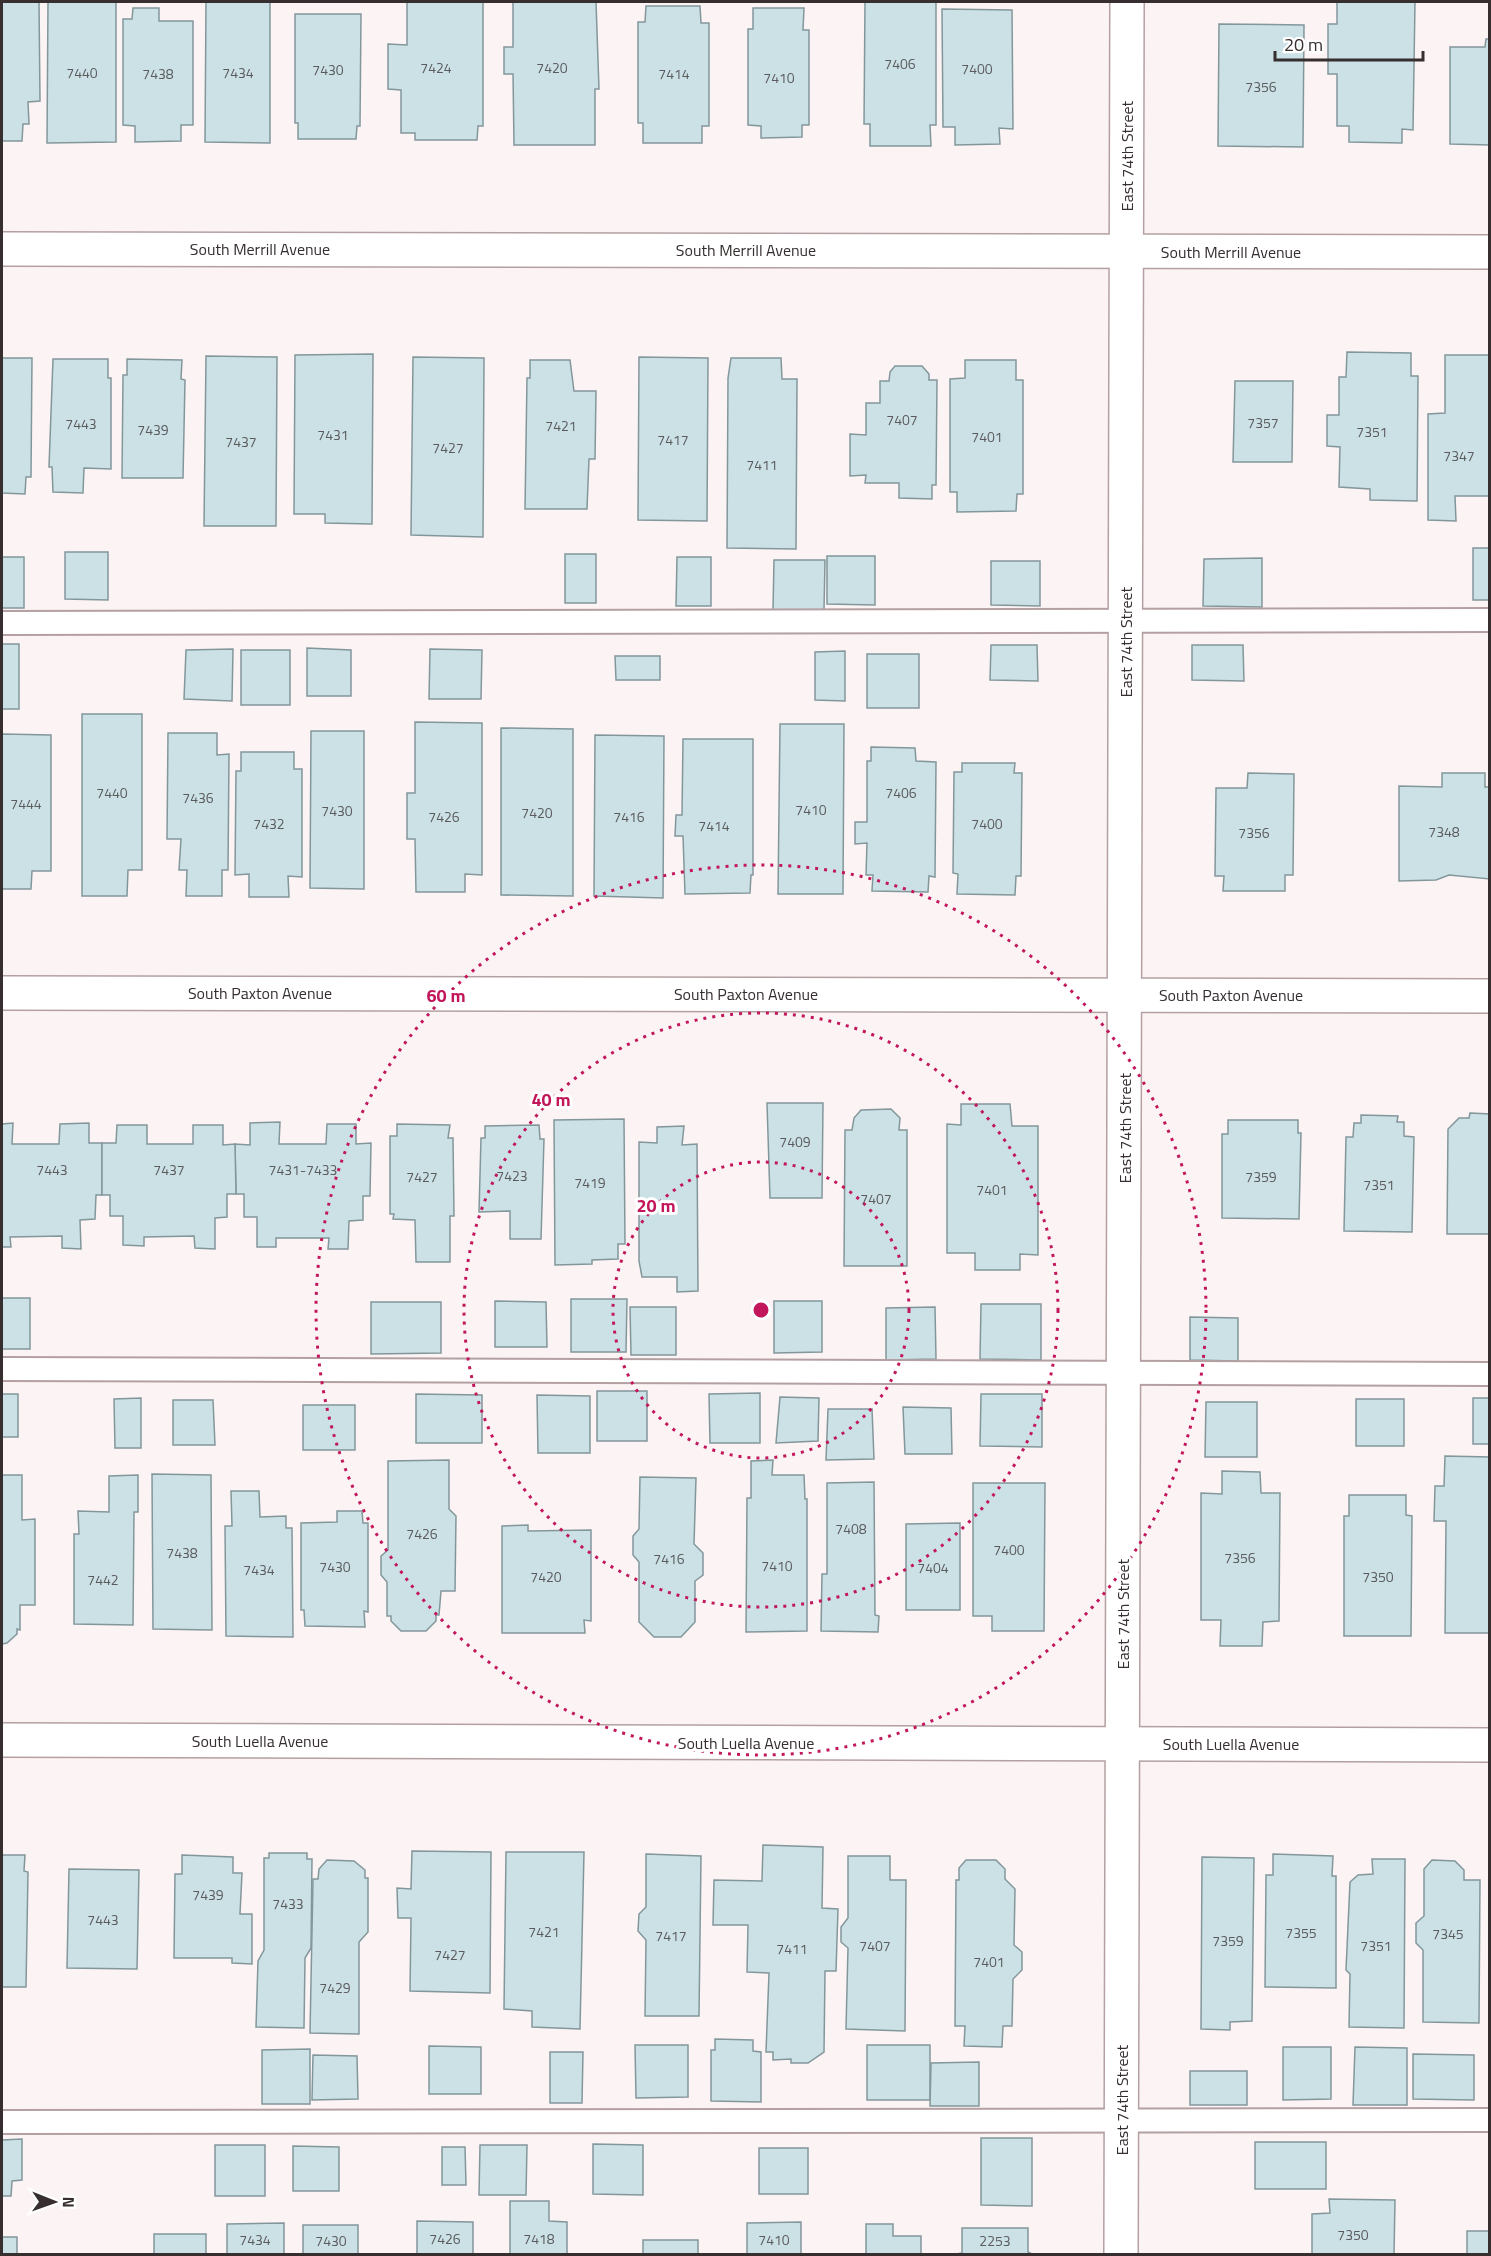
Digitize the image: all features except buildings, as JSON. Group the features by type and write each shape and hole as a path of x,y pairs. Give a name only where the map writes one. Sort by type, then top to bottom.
{"street":[{"name":"East 74th Street","path":"1122,2254 1127,2"},
{"name":"South Merrill Avenue","path":"2,249 1490,252"},
{"name":"South Paxton Avenue","path":"2,993 1490,996"},
{"name":"South Luella Avenue","path":"2,1740 1490,1745"}],"lane":[{"path":"2,623 1490,620"},
{"path":"2,1369 1490,1374"},
{"path":"2,2122 1490,2120"}]}
